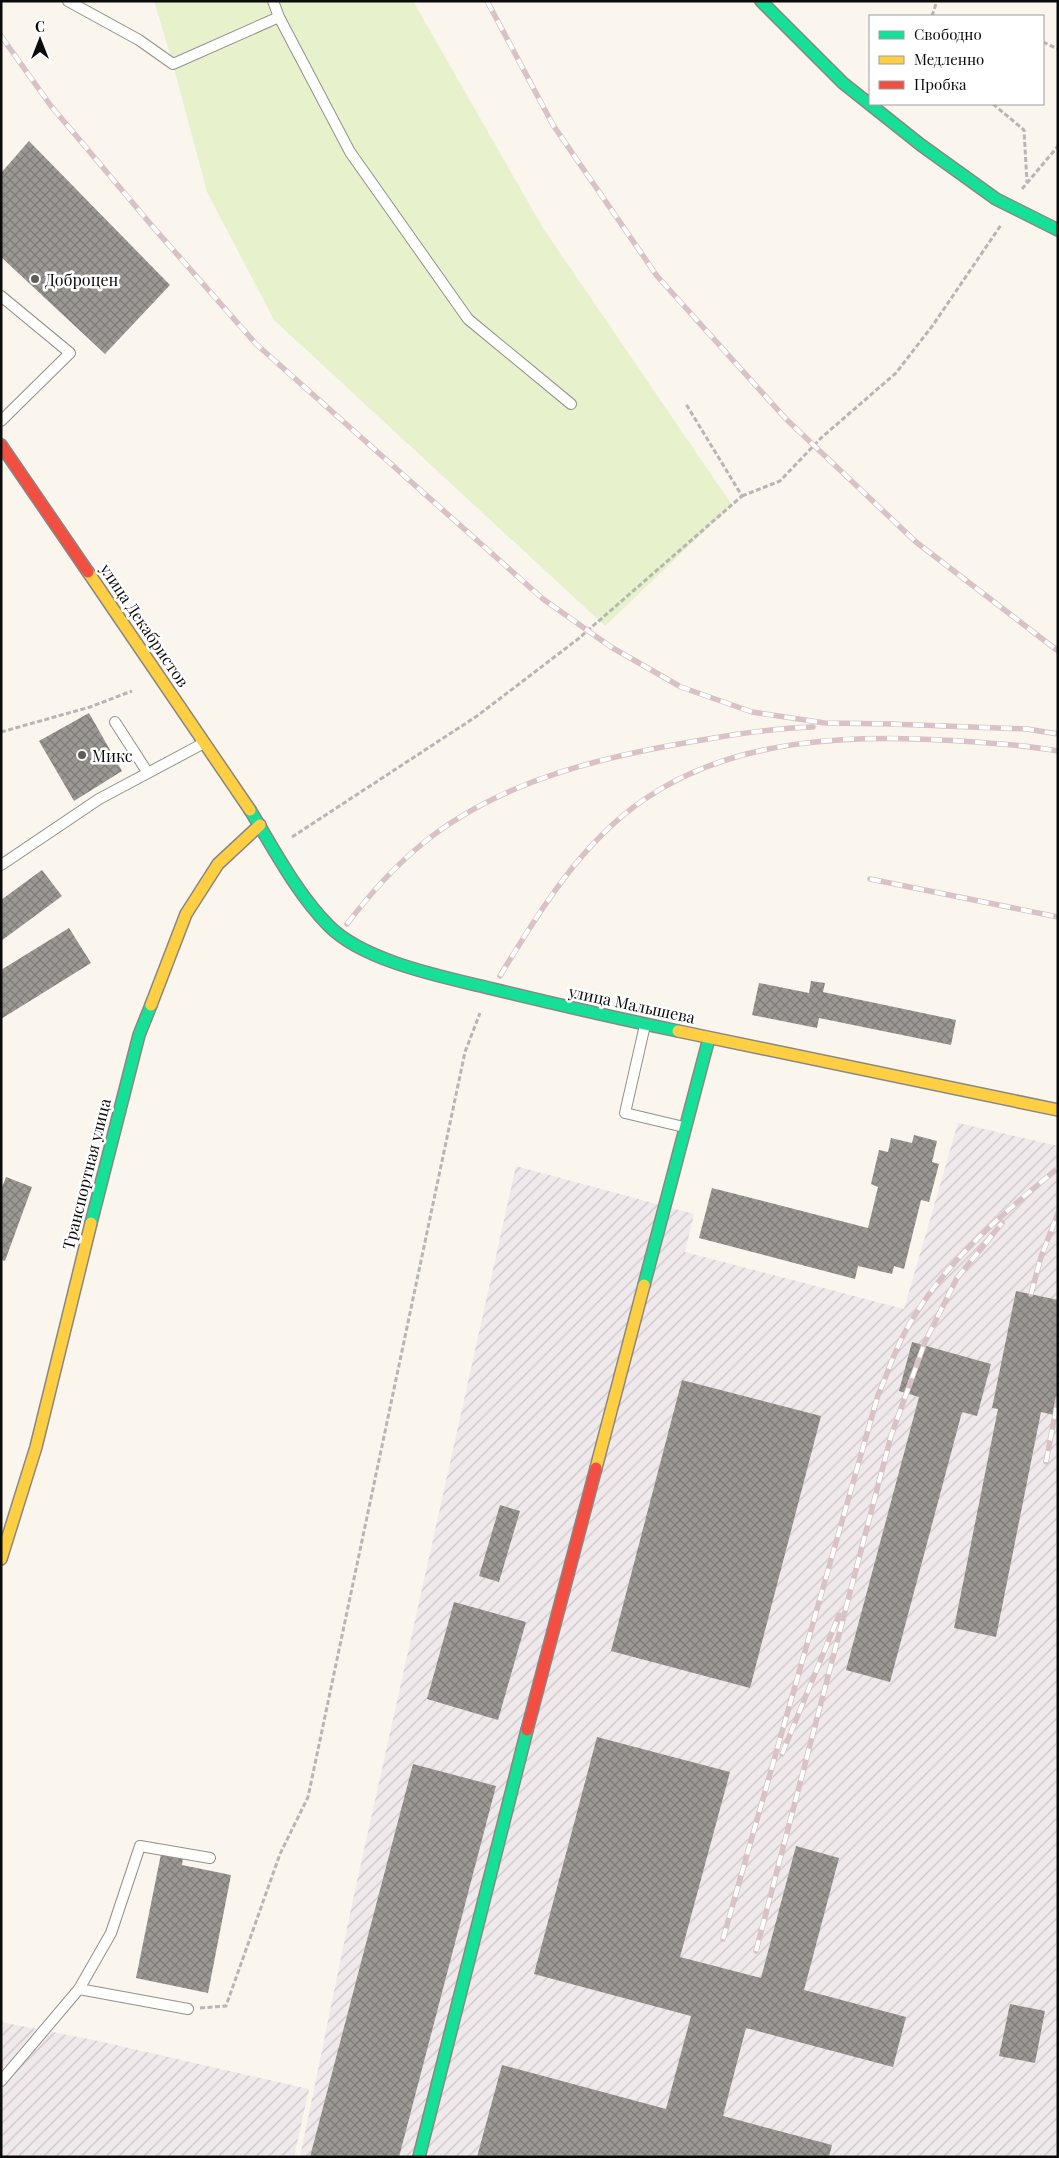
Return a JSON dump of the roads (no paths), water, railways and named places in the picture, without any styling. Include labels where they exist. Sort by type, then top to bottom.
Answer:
[{"type":"street","points":[[761,1],[843,83],[869,104]]},
{"type":"street","points":[[871,105],[996,200],[1058,230]]},
{"type":"street","name":"улица Декабристов","points":[[1,445],[260,826]]},
{"type":"street","name":"улица Малышева","points":[[260,826],[307,899],[329,926],[350,943],[382,958],[450,979],[645,1024],[1058,1110]]},
{"type":"street","name":"Транспортная улица","points":[[1,1559],[19,1507],[36,1447],[110,1142],[139,1035],[186,914],[218,864],[260,826]]},
{"type":"street","points":[[419,2157],[495,1851],[709,1038]]},
{"type":"lane","points":[[68,1],[139,40],[173,64],[279,17]]},
{"type":"lane","points":[[273,1],[279,17],[350,152],[468,319],[571,404]]},
{"type":"lane","points":[[1,296],[70,353],[1,421]]},
{"type":"lane","points":[[115,722],[148,773]]},
{"type":"lane","points":[[1,865],[99,799],[204,743]]},
{"type":"lane","points":[[645,1024],[625,1113],[685,1127]]},
{"type":"lane","points":[[1,2081],[78,1988],[111,1933],[140,1846],[210,1858]]},
{"type":"lane","points":[[78,1988],[188,2009]]},
{"type":"railway","points":[[487,1],[553,125],[657,276],[786,419],[916,542],[1058,651]]},
{"type":"railway","points":[[1,36],[51,106],[153,227],[256,344],[543,599],[611,647],[681,687],[752,712],[825,723],[896,724]]},
{"type":"railway","points":[[891,724],[1027,729],[1058,734]]},
{"type":"railway","points":[[347,924],[382,882],[422,844],[453,821],[486,802],[521,786],[595,762],[671,745],[747,733],[813,727]]},
{"type":"railway","points":[[500,976],[546,903],[581,857],[601,836],[622,816],[645,799],[680,778],[717,763],[797,744],[879,738],[985,743],[1058,751]]},
{"type":"railway","points":[[870,879],[1058,917]]},
{"type":"railway","points":[[723,1939],[878,1395],[897,1347],[920,1307],[954,1263],[993,1223],[1058,1168]]},
{"type":"railway","points":[[1031,1294],[1041,1257],[1058,1213]]},
{"type":"railway","points":[[756,1951],[891,1436],[925,1342],[957,1278],[1002,1223]]},
{"type":"railway","points":[[1046,1462],[1058,1399]]},
{"type":"railway","points":[[782,1754],[839,1615]]},
{"type":"place","name":"Доброцен","points":[[35,279]]},
{"type":"place","name":"Микс","points":[[82,755]]}]
